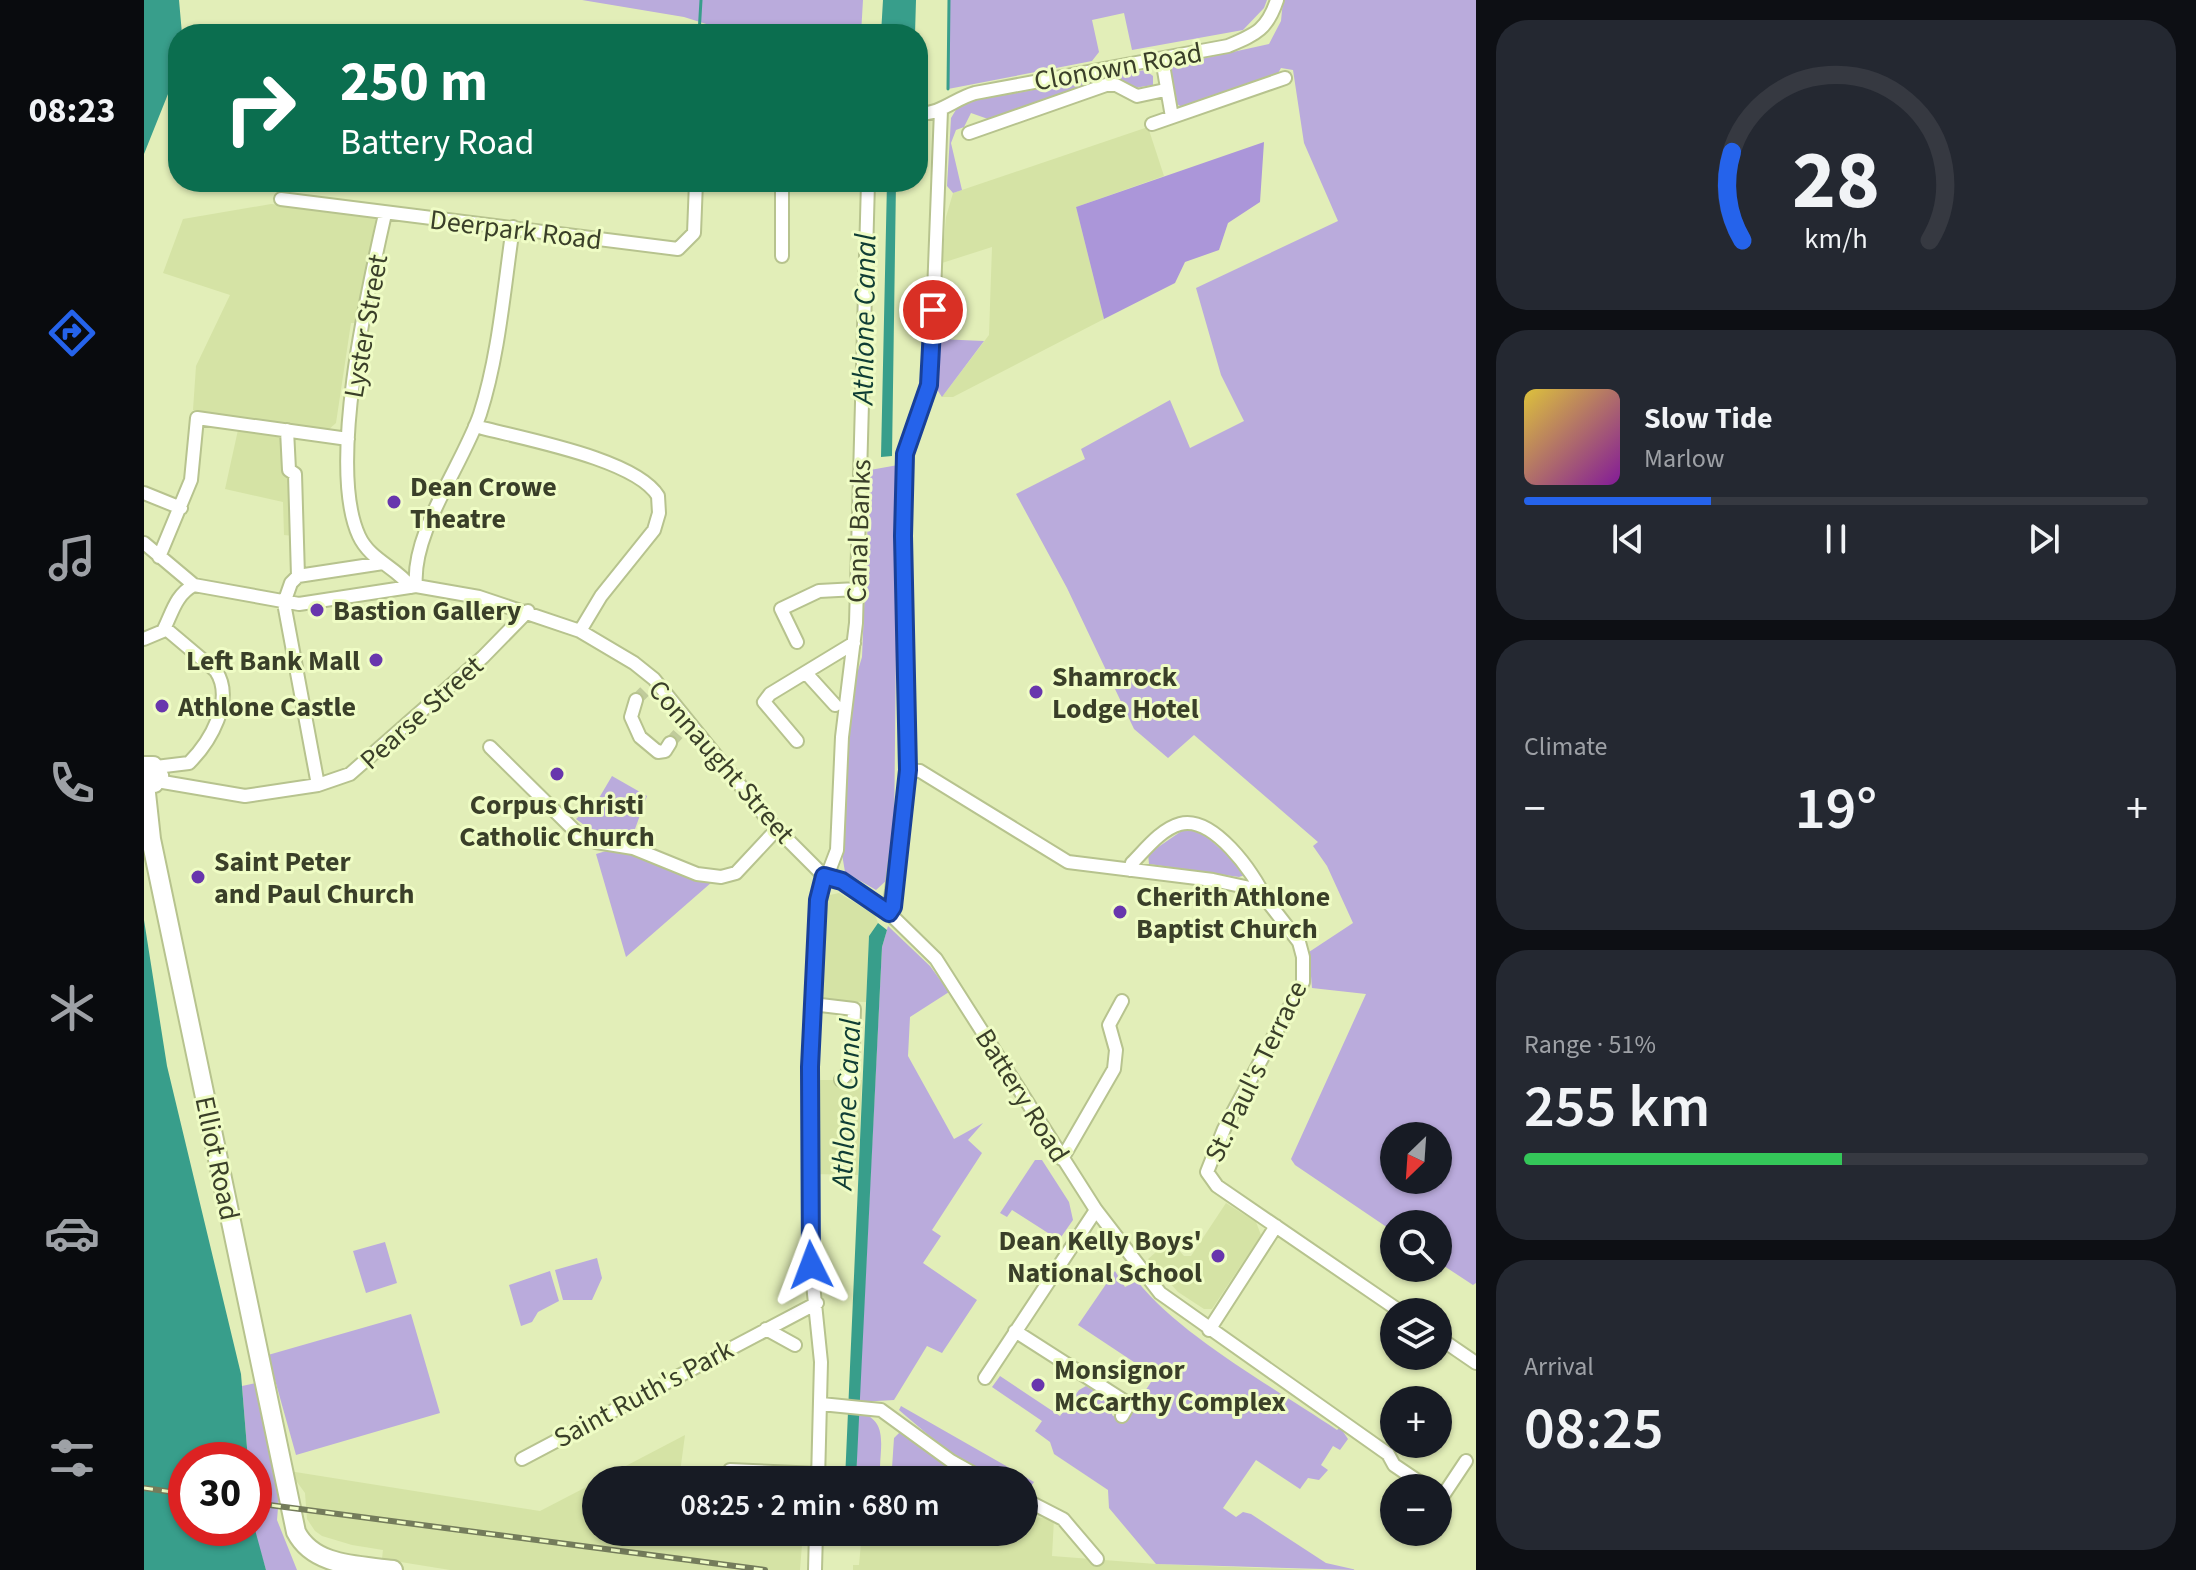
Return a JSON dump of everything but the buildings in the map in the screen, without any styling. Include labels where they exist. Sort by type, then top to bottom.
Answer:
[{"type":"main road","name":"Elliot Road","points":[[149,776],[151,839],[296,1532],[308,1549],[319,1556],[393,1570]]},
{"type":"street","name":"Clonown Road","points":[[941,110],[957,99],[975,93],[1228,46],[1253,35],[1270,21],[1277,0]]},
{"type":"street","points":[[1162,59],[1172,117]]},
{"type":"street","points":[[1152,124],[1285,78]]},
{"type":"street","points":[[969,133],[1097,87],[1116,85],[1137,96],[1165,90]]},
{"type":"street","points":[[888,912],[893,907],[908,770],[903,536],[905,454],[931,371],[941,110],[928,112]]},
{"type":"street","name":"Deerpark Road","points":[[281,199],[678,249],[694,233],[696,192]]},
{"type":"street","points":[[782,192],[782,256]]},
{"type":"street","name":"Canal Banks","points":[[818,1466],[821,1404],[817,1303],[809,1245],[812,1004],[818,900],[824,876],[837,850],[841,753],[854,643],[868,192]]},
{"type":"street","name":"Lyster Street","points":[[385,214],[361,331],[348,439],[355,525],[365,546],[414,586]]},
{"type":"street","points":[[144,543],[194,585],[284,603],[299,604],[414,586],[422,547],[475,426],[492,354],[513,227]]},
{"type":"street","points":[[159,557],[191,480],[197,418],[348,439]]},
{"type":"street","points":[[475,426],[587,455],[613,466],[655,491],[659,513],[654,530],[601,596],[580,631]]},
{"type":"street","points":[[287,430],[286,457],[289,470],[295,474],[298,576]]},
{"type":"street","points":[[144,493],[181,508]]},
{"type":"street","points":[[318,785],[284,603],[291,583],[298,576],[383,563]]},
{"type":"street","points":[[144,639],[165,628],[170,612],[186,589],[194,585]]},
{"type":"street","name":"Connaught Street","points":[[414,586],[528,611],[580,631],[634,663],[777,829],[824,876]]},
{"type":"street","points":[[797,642],[781,609],[819,591],[857,589]]},
{"type":"street","name":"Pearse Street","points":[[149,776],[240,796],[318,785],[360,768],[505,637],[528,611]]},
{"type":"street","points":[[149,776],[189,763],[222,711],[220,677],[216,671],[165,628]]},
{"type":"street","points":[[797,741],[764,702],[770,694],[854,643]]},
{"type":"street","points":[[806,673],[835,705]]},
{"type":"street","points":[[636,700],[631,717],[640,737],[658,752],[665,751],[670,743]]},
{"type":"street","points":[[490,747],[577,833],[596,842],[633,848],[697,874],[721,877],[736,873],[777,829]]},
{"type":"street","points":[[908,770],[920,771],[1068,862],[1240,885],[1265,898]]},
{"type":"street","points":[[1130,870],[1132,863],[1165,832],[1182,823],[1202,826],[1244,860],[1265,898]]},
{"type":"street","name":"Battery Road","points":[[824,876],[842,881],[888,912],[911,931],[948,976],[1096,1210],[1160,1293],[1388,1454],[1394,1465],[1407,1474]]},
{"type":"street","name":"St. Paul's Terrace","points":[[1265,898],[1299,942],[1303,957],[1303,982],[1207,1169],[1217,1186],[1276,1226]]},
{"type":"street","points":[[1062,1159],[1114,1069],[1116,1050],[1109,1025],[1122,1001]]},
{"type":"street","points":[[812,1004],[854,1009],[852,1069],[841,1080]]},
{"type":"street","points":[[985,1378],[1096,1210]]},
{"type":"street","points":[[1209,1330],[1276,1226],[1381,1298]]},
{"type":"street","name":"Saint Ruth's Park","points":[[522,1459],[817,1303]]},
{"type":"street","name":"Saint Ruth's Park","points":[[766,1329],[795,1345]]},
{"type":"street","points":[[1015,1331],[1129,1404],[1122,1416]]},
{"type":"street","points":[[1452,1347],[1476,1363]]},
{"type":"street","points":[[821,1404],[881,1410],[960,1466]]},
{"type":"street","points":[[1452,1482],[1466,1461]]},
{"type":"street","points":[[1038,1506],[1063,1519],[1097,1559]]},
{"type":"street","points":[[815,1570],[816,1546]]},
{"type":"shaded area","points":[[582,0],[863,0],[862,24],[706,24],[684,17]]},
{"type":"shaded area","points":[[949,0],[1267,0],[1264,8],[1243,30],[1132,50],[1124,13],[1092,20],[1099,52],[1092,61],[948,89]]},
{"type":"shaded area","points":[[1283,0],[1476,0],[1476,1283],[1473,1285],[1452,1271],[1452,1210],[1380,1210],[1380,1223],[1295,1165],[1291,1159],[1366,994],[1312,988],[1309,952],[1353,923],[1327,866],[1313,846],[1318,842],[1194,735],[1168,758],[1134,729],[1067,588],[1016,494],[1085,459],[1081,449],[1170,400],[1190,448],[1244,421],[1221,375],[1196,288],[1338,221],[1304,143],[1293,70],[1281,68],[1277,75],[1183,108],[1177,104],[1170,74],[1174,65],[1269,44],[1281,21]]},
{"type":"shaded area","points":[[1145,70],[1153,76],[1153,85],[1134,88],[1100,81],[988,119],[971,113],[964,127],[956,130],[951,143],[962,190],[953,193],[947,186],[951,118],[957,108],[971,101]]},
{"type":"shaded area","points":[[1148,127],[1164,176],[1076,207],[1104,319],[953,397],[942,397],[989,335],[992,247],[942,263],[946,217],[953,193]]},
{"type":"shaded area","points":[[1264,142],[1260,202],[1228,223],[1219,250],[1185,262],[1175,283],[1104,319],[1076,207]]},
{"type":"shaded area","points":[[271,204],[369,213],[376,217],[355,323],[351,323],[336,423],[327,431],[193,410],[196,366],[230,295],[163,273],[183,219]]},
{"type":"shaded area","points":[[938,339],[984,341],[942,397],[936,388]]},
{"type":"shaded area","points":[[238,430],[283,438],[292,475],[294,536],[284,535],[283,502],[225,489]]},
{"type":"shaded area","points":[[898,465],[894,836],[888,879],[876,890],[845,872],[841,848],[842,803],[852,690],[862,657],[870,470]]},
{"type":"shaded area","points":[[612,776],[647,796],[631,840],[595,833],[576,819],[599,798]]},
{"type":"shaded area","points":[[1186,828],[1200,831],[1246,871],[1245,875],[1239,877],[1149,864],[1148,854]]},
{"type":"shaded area","points":[[616,848],[712,882],[626,957],[596,854]]},
{"type":"shaded area","points":[[839,893],[875,915],[878,923],[869,936],[866,1002],[819,1001],[825,903],[830,895]]},
{"type":"shaded area","points":[[888,926],[930,966],[949,992],[910,1017],[908,1056],[954,1139],[983,1123],[968,1140],[982,1153],[932,1230],[941,1236],[923,1263],[977,1300],[942,1353],[927,1346],[894,1400],[859,1402],[882,947]]},
{"type":"shaded area","points":[[816,1080],[862,1080],[858,1175],[812,1174]]},
{"type":"shaded area","points":[[1035,1160],[1042,1160],[1069,1202],[1073,1220],[1059,1240],[1012,1210],[1007,1217],[1000,1213]]},
{"type":"shaded area","name":"Dean Kelly Boys' National School","points":[[1226,1203],[1256,1222],[1261,1235],[1212,1309],[1204,1309],[1178,1292],[1148,1259],[1170,1240],[1184,1256],[1191,1256]]},
{"type":"shaded area","points":[[385,1242],[397,1283],[366,1293],[353,1251]]},
{"type":"shaded area","points":[[597,1258],[602,1278],[592,1300],[563,1300],[555,1270]]},
{"type":"shaded area","points":[[550,1271],[559,1301],[538,1312],[532,1322],[521,1326],[509,1285]]},
{"type":"shaded area","points":[[1115,1271],[1125,1287],[1137,1281],[1179,1322],[1231,1361],[1337,1430],[1340,1427],[1348,1439],[1340,1450],[1333,1446],[1321,1465],[1328,1470],[1319,1480],[1308,1478],[1300,1489],[1256,1460],[1223,1508],[1236,1517],[1243,1512],[1251,1514],[1326,1563],[1357,1570],[1156,1564],[1109,1508],[1108,1490],[1054,1454],[1050,1442],[1035,1431],[1042,1421],[992,1387],[1000,1376],[1060,1416],[1079,1390],[1086,1386],[1112,1402],[1112,1415],[1124,1423],[1155,1376],[1078,1325]]},
{"type":"shaded area","points":[[411,1314],[440,1413],[296,1455],[268,1355]]},
{"type":"shaded area","points":[[256,1383],[268,1442],[247,1442],[242,1386]]},
{"type":"shaded area","points":[[901,1406],[1006,1466],[973,1466],[899,1410]]},
{"type":"shaded area","points":[[858,1412],[874,1420],[881,1440],[880,1466],[856,1466]]},
{"type":"shaded area","points":[[900,1432],[948,1466],[892,1466],[894,1438]]},
{"type":"shaded area","points":[[685,1435],[681,1466],[626,1466]]},
{"type":"shaded area","points":[[272,1462],[279,1496],[277,1520],[297,1570],[266,1570],[259,1546],[272,1546]]},
{"type":"shaded area","points":[[289,1471],[540,1511],[582,1489],[582,1546],[802,1546],[800,1570],[450,1570],[382,1559],[383,1550],[322,1536],[307,1519],[305,1493]]},
{"type":"shaded area","points":[[1038,1517],[1054,1519],[1052,1556],[1156,1564],[1314,1570],[853,1570],[853,1565],[859,1565],[861,1546],[1038,1546]]},
{"type":"water","points":[[144,0],[179,0],[181,24],[168,24],[168,94],[144,154]]},
{"type":"water","points":[[883,0],[916,0],[915,24],[882,24]]},
{"type":"water","points":[[887,192],[896,192],[892,456],[881,457]]},
{"type":"water","points":[[144,920],[167,1066],[241,1374],[247,1442],[168,1442],[168,1546],[259,1546],[266,1570],[144,1570]]},
{"type":"water","points":[[878,923],[887,930],[882,947],[857,1466],[846,1466],[869,936]]},
{"type":"waterway","points":[[700,24],[701,0]]},
{"type":"waterway","points":[[948,89],[949,0]]},
{"type":"tunnel","points":[[636,700],[647,689]]},
{"type":"tunnel","points":[[670,743],[684,727]]},
{"type":"railway","points":[[144,1488],[168,1491]]},
{"type":"railway","points":[[272,1505],[765,1570]]},
{"type":"place","name":"Dean Crowe Theatre","points":[[394,502]]},
{"type":"place","name":"Bastion Gallery","points":[[317,610]]},
{"type":"place","name":"Left Bank Mall","points":[[376,660]]},
{"type":"place","name":"Shamrock Lodge Hotel","points":[[1036,692]]},
{"type":"place","name":"Athlone Castle","points":[[162,706]]},
{"type":"place","name":"Corpus Christi Catholic Church","points":[[557,774]]},
{"type":"place","name":"Saint Peter and Paul Church","points":[[198,877]]},
{"type":"place","name":"Cherith Athlone Baptist Church","points":[[1120,912]]},
{"type":"place","name":"Dean Kelly Boys' National School","points":[[1218,1256]]},
{"type":"place","name":"Monsignor McCarthy Complex","points":[[1038,1385]]},
{"type":"route","points":[[811,1265],[810,1067],[818,900],[824,876],[842,881],[889,913],[893,907],[908,770],[903,536],[905,454],[929,385],[933,310]]},
{"type":"water label","name":"Athlone Canal","points":[[864,319]]},
{"type":"water label","name":"Athlone Canal","points":[[846,1104]]}]
